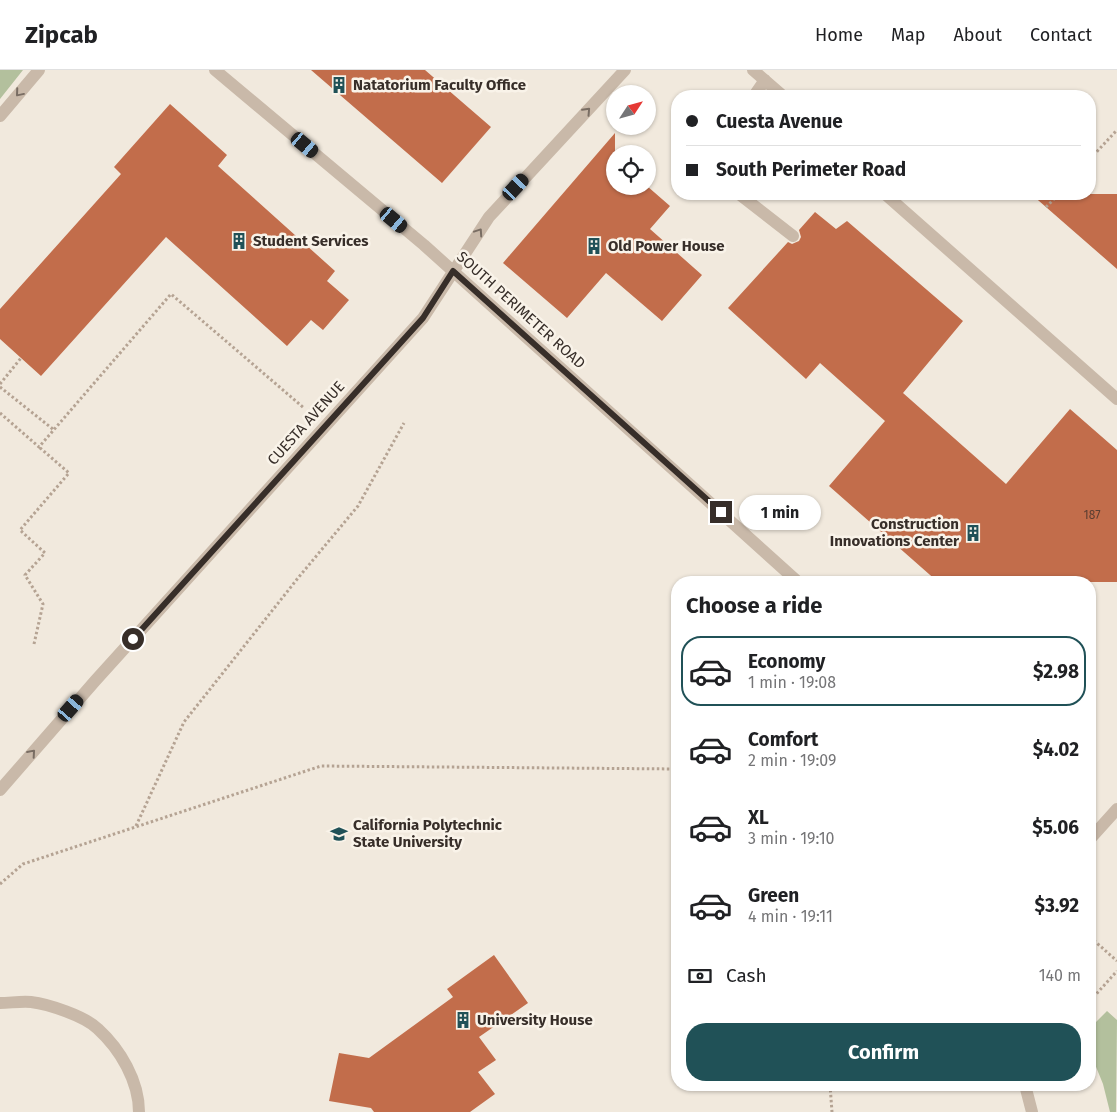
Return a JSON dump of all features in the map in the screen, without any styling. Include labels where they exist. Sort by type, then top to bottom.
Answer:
[{"type":"street","points":[[0,116],[39,70]]},
{"type":"street","name":"SOUTH PERIMETER ROAD","points":[[215,70],[453,271],[791,576]]},
{"type":"street","name":"CUESTA AVENUE","points":[[0,790],[94,681],[423,318],[490,217],[625,70]]},
{"type":"street","points":[[753,70],[776,90]]},
{"type":"street","points":[[758,90],[765,80]]},
{"type":"street","points":[[747,200],[793,236]]},
{"type":"street","points":[[892,200],[1117,399]]},
{"type":"street","points":[[1096,832],[1117,809]]},
{"type":"street","points":[[0,1004],[30,1002],[67,1011],[97,1028],[124,1060],[139,1099],[139,1112]]},
{"type":"street","points":[[1026,1091],[1032,1112]]},
{"type":"path","points":[[1096,153],[1117,130]]},
{"type":"path","points":[[1046,208],[1053,200]]},
{"type":"path","points":[[40,447],[171,294],[326,426]]},
{"type":"path","points":[[21,358],[0,385],[54,430]]},
{"type":"path","points":[[0,413],[69,473],[20,530],[45,553],[25,575],[43,604],[34,644]]},
{"type":"path","points":[[136,827],[184,722],[298,578],[358,506],[404,424]]},
{"type":"path","points":[[0,884],[23,864],[321,766],[671,769]]},
{"type":"path","points":[[1096,942],[1117,961]]},
{"type":"path","points":[[1096,994],[1117,970]]},
{"type":"path","points":[[830,1091],[832,1112]]},
{"type":"green space","points":[[0,70],[23,70],[0,99]]},
{"type":"green space","points":[[1107,1011],[1117,1020],[1116,1112],[1110,1112],[1103,1084],[1096,1067],[1096,1022]]},
{"type":"building","points":[[311,70],[425,70],[491,127],[442,183]]},
{"type":"building","name":"Student Services","points":[[170,104],[227,155],[218,166],[335,271],[327,281],[349,300],[323,330],[311,320],[287,346],[166,237],[41,376],[0,339],[0,309],[121,174],[114,167]]},
{"type":"building","name":"Old Power House","points":[[613,135],[615,135],[615,145],[606,145],[606,195],[656,194],[670,206],[650,229],[702,275],[662,321],[606,273],[567,318],[503,263]]},
{"type":"building","points":[[1096,194],[1117,194],[1117,269],[1038,200],[1096,200]]},
{"type":"building","name":"Construction Innovations Center","points":[[815,212],[836,229],[847,221],[963,321],[903,393],[1006,484],[1070,409],[1117,450],[1117,582],[1096,582],[1096,576],[931,576],[829,486],[885,421],[820,363],[806,379],[728,308],[788,242],[792,244],[799,241],[801,237],[799,230]]},
{"type":"building","name":"University House","points":[[494,955],[528,1003],[479,1037],[496,1060],[478,1072],[495,1094],[470,1112],[374,1112],[371,1108],[329,1101],[339,1053],[369,1058],[453,997],[447,989]]},
{"type":"place","name":"Natatorium Faculty Office","points":[[339,85]]},
{"type":"place","name":"Student Services","points":[[239,241]]},
{"type":"place","name":"Old Power House","points":[[594,246]]},
{"type":"place","name":"Construction Innovations Center","points":[[973,533]]},
{"type":"place","name":"California Polytechnic State University","points":[[339,834]]},
{"type":"place","name":"University House","points":[[463,1020]]},
{"type":"route","points":[[133,639],[423,318],[453,271],[721,512]]}]
